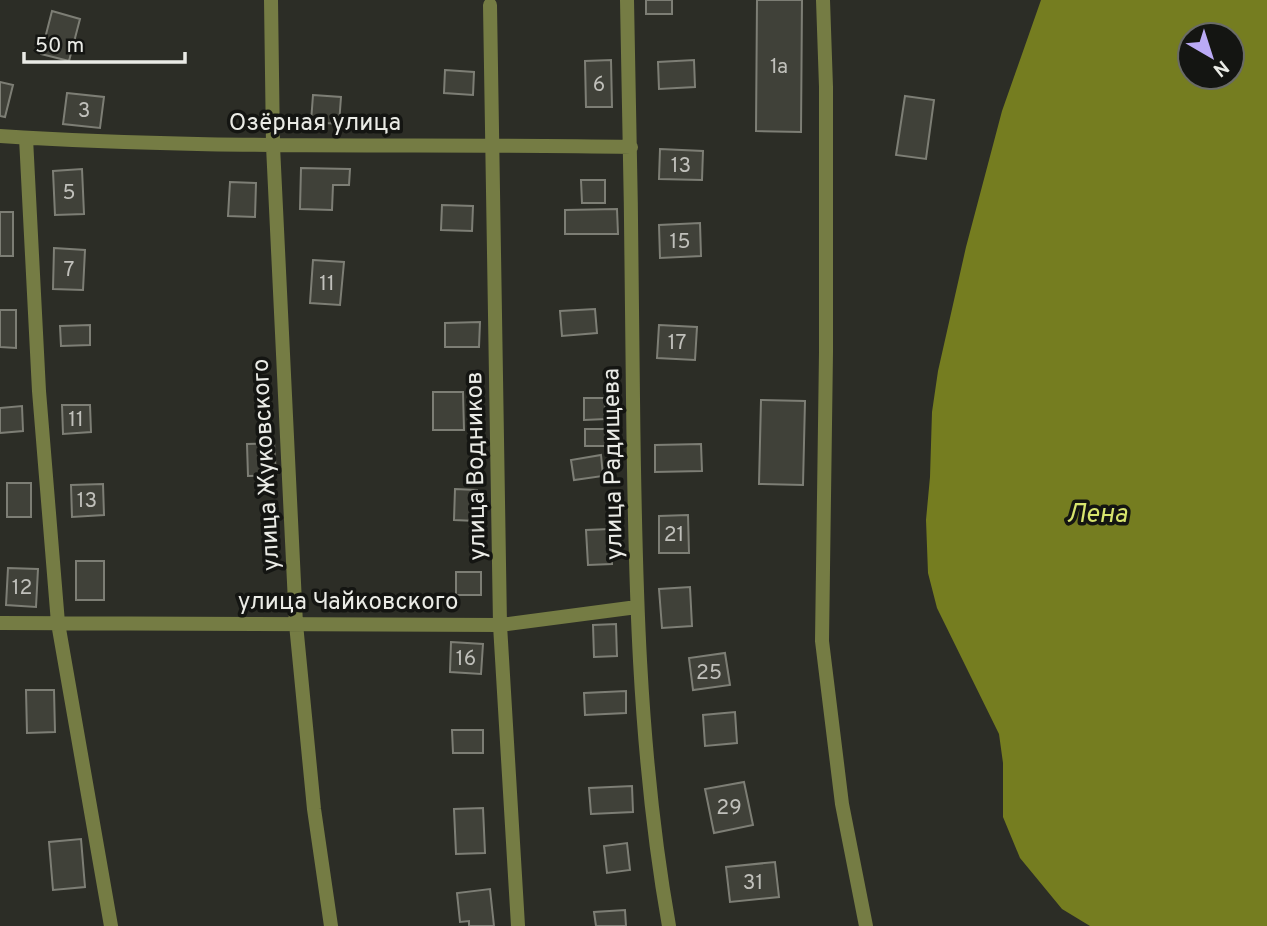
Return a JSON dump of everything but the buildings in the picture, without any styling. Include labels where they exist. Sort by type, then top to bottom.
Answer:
[{"type":"street","name":"улица Жуковского","points":[[271,0],[273,146],[296,624],[314,809],[331,926]]},
{"type":"street","name":"улица Радищева","points":[[627,0],[637,607],[651,794],[660,877],[669,926]]},
{"type":"street","points":[[822,0],[826,87],[826,352],[821,641],[842,804],[866,926]]},
{"type":"street","name":"улица Водников","points":[[489,5],[500,625],[518,926]]},
{"type":"street","name":"Озёрная улица","points":[[0,136],[273,146],[492,144],[631,147]]},
{"type":"street","points":[[26,138],[39,391],[58,623],[111,926]]},
{"type":"street","name":"улица Чайковского","points":[[0,623],[500,625],[637,607]]},
{"type":"water","name":"Лена","points":[[1041,0],[1267,0],[1267,926],[1090,926],[1062,909],[1020,858],[1003,817],[1003,763],[999,734],[937,608],[928,573],[926,520],[932,412],[938,371],[966,247],[1002,111]]}]
